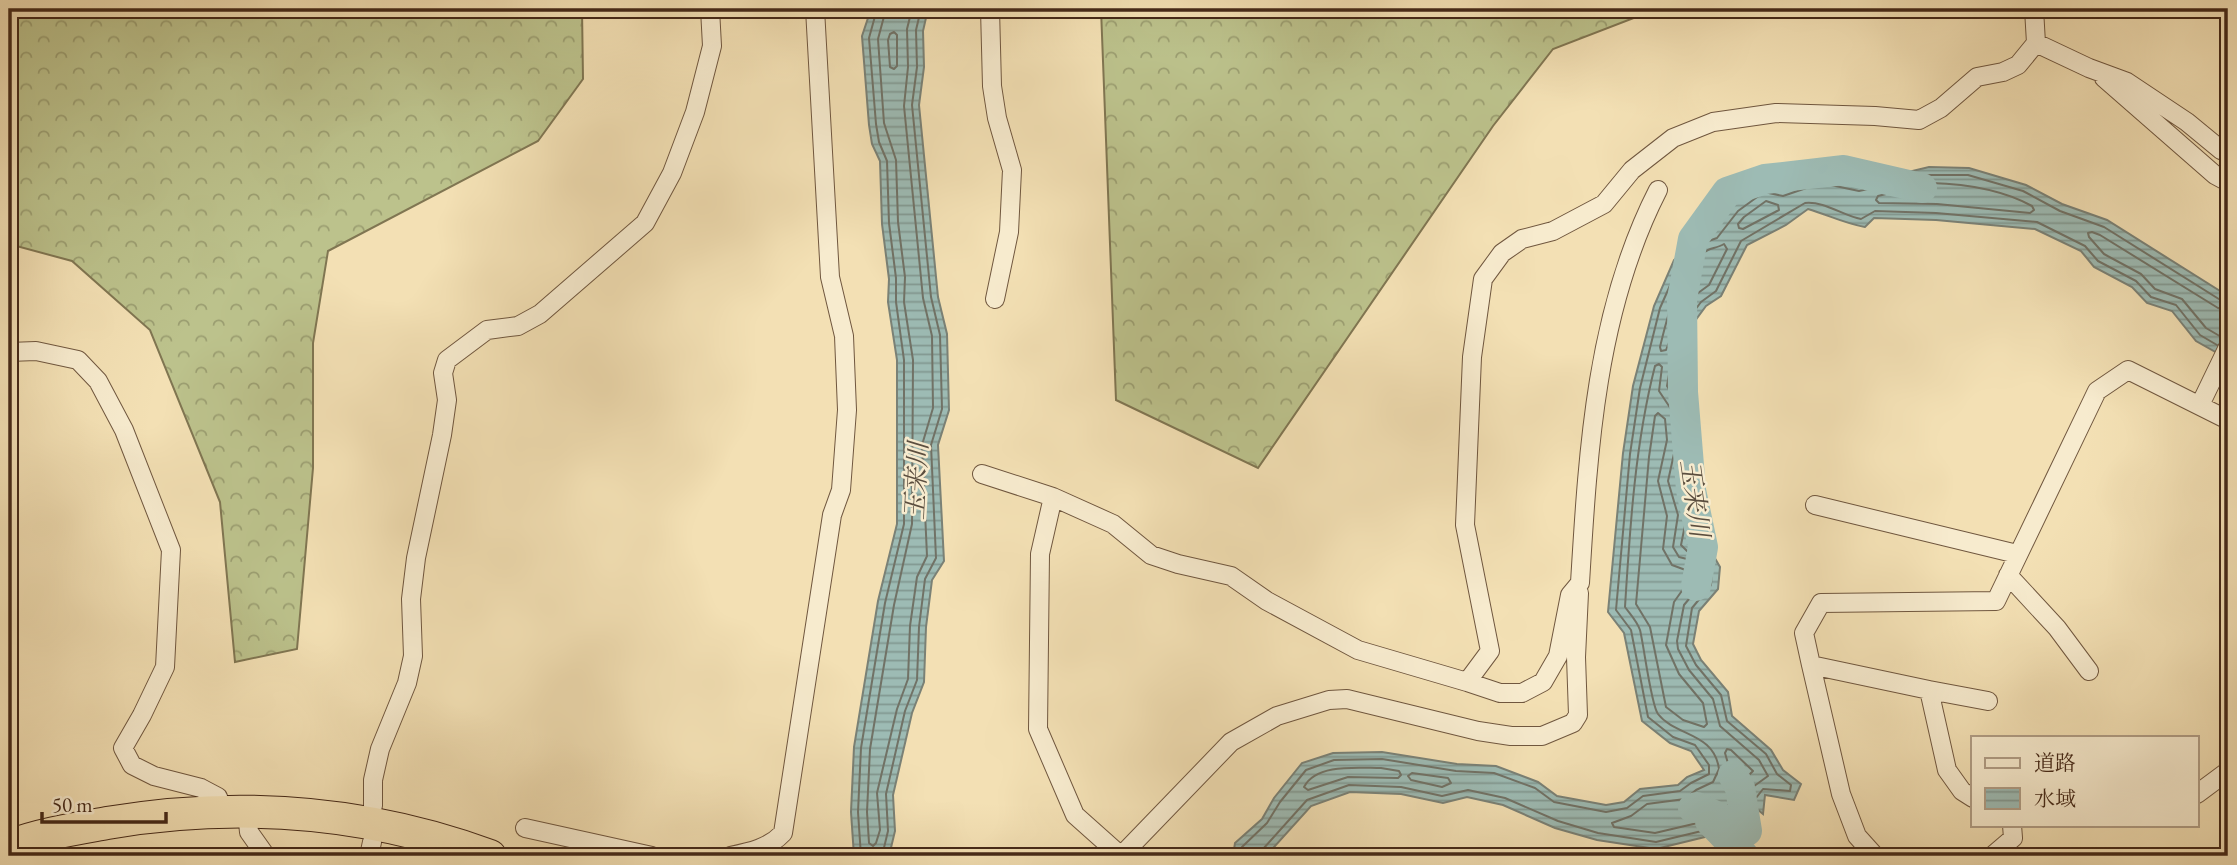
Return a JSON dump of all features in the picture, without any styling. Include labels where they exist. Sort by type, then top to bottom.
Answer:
[{"type":"highway","points":[[9,846],[66,830],[157,815],[234,811],[308,813],[367,821],[429,836],[490,856]]},
{"type":"street","points":[[373,806],[373,780],[380,749],[407,683],[413,656],[411,599],[414,572],[442,435],[447,400],[443,373],[447,360],[486,330],[518,326],[540,314],[645,223],[672,173],[695,113],[712,46],[710,9]]},
{"type":"street","points":[[730,856],[757,850],[775,842],[783,833],[832,515],[841,490],[847,410],[844,337],[830,277],[815,9]]},
{"type":"street","points":[[990,9],[993,97],[1012,170],[1009,232],[995,299]]},
{"type":"street","points":[[1467,682],[1490,651],[1465,525],[1472,357],[1483,279],[1502,254],[1522,239],[1553,231],[1604,204],[1632,170],[1673,138],[1713,122],[1776,113],[1919,120],[1941,108],[1977,76],[2003,72],[2018,65],[2036,43],[2034,9]]},
{"type":"street","points":[[2036,43],[2127,82],[2228,153]]},
{"type":"street","points":[[2090,68],[2117,88],[2215,175],[2228,182]]},
{"type":"street","points":[[1053,497],[1040,554],[1038,729],[1075,815],[1121,856],[1231,742],[1277,716],[1329,700],[1347,699],[1478,731],[1511,736],[1542,736],[1573,723],[1578,715],[1576,657],[1587,472],[1600,369],[1624,271],[1639,227],[1658,190]]},
{"type":"street","points":[[2203,398],[2228,347]]},
{"type":"street","points":[[9,352],[36,351],[78,360],[98,381],[124,430],[171,550],[165,667],[123,748],[132,765],[154,776],[201,788],[218,797],[234,811],[266,856]]},
{"type":"street","points":[[1875,856],[1857,836],[1841,794],[1804,633],[1821,603],[1996,601],[2097,391],[2128,370],[2203,398],[2228,420]]},
{"type":"street","points":[[982,474],[1053,497],[1112,524],[1151,555],[1231,576],[1267,601],[1358,650],[1500,694],[1522,693],[1543,682],[1558,656],[1570,595],[1580,583]]},
{"type":"street","points":[[1815,505],[2017,554]]},
{"type":"street","points":[[2008,575],[2057,628],[2089,671]]},
{"type":"street","points":[[1811,665],[1988,701]]},
{"type":"street","points":[[1928,690],[1947,770],[1962,791],[1971,797]]},
{"type":"street","points":[[2198,793],[2228,771]]},
{"type":"street","points":[[1992,856],[2013,838],[2012,826]]},
{"type":"street","points":[[525,828],[652,856]]},
{"type":"green space","points":[[9,9],[582,9],[583,79],[538,141],[328,251],[313,343],[313,468],[297,649],[235,662],[220,502],[150,330],[72,261],[9,244]]},
{"type":"green space","points":[[1101,9],[1657,9],[1553,49],[1493,126],[1258,468],[1116,400]]},
{"type":"water","points":[[871,9],[928,9],[923,31],[924,67],[919,105],[938,297],[947,334],[949,410],[938,445],[944,561],[932,580],[926,627],[924,682],[912,713],[893,795],[895,831],[889,856],[854,856],[851,812],[854,747],[878,601],[897,524],[897,360],[888,302],[889,279],[882,224],[880,161],[872,144],[869,125],[862,36]]},
{"type":"water","points":[[1929,167],[1969,168],[2026,185],[2062,204],[2107,220],[2228,296],[2228,359],[2196,341],[2172,311],[2147,303],[2132,287],[2094,267],[2081,251],[2035,229],[1936,220],[1874,218],[1865,227],[1808,209],[1786,225],[1747,245],[1721,296],[1706,306],[1692,325],[1679,360],[1674,387],[1690,409],[1693,441],[1684,482],[1694,515],[1688,544],[1709,548],[1720,567],[1718,589],[1699,611],[1693,644],[1701,660],[1728,692],[1732,716],[1771,750],[1783,770],[1801,784],[1794,800],[1765,795],[1763,814],[1751,804],[1740,816],[1713,835],[1656,849],[1597,840],[1555,828],[1503,805],[1467,797],[1443,803],[1401,794],[1350,792],[1311,806],[1266,856],[1233,856],[1235,843],[1262,819],[1274,798],[1302,763],[1333,753],[1382,752],[1457,764],[1496,766],[1538,782],[1557,796],[1606,805],[1624,802],[1640,789],[1678,785],[1687,777],[1704,770],[1691,751],[1670,743],[1642,721],[1624,633],[1608,612],[1623,453],[1633,386],[1654,306],[1674,260],[1700,236],[1712,233],[1733,205],[1765,183],[1781,189],[1821,176],[1858,184]]},
{"type":"waterway","name":"玉来川","points":[[1696,586],[1703,547],[1691,490],[1683,392],[1682,299],[1693,239],[1727,192],[1765,179],[1844,170],[1922,188]]},
{"type":"waterway","name":"玉来川","points":[[1693,808],[1697,807],[1747,831],[1740,788],[1733,775]]},
{"type":"waterway","points":[[1710,821],[1744,856]]}]
